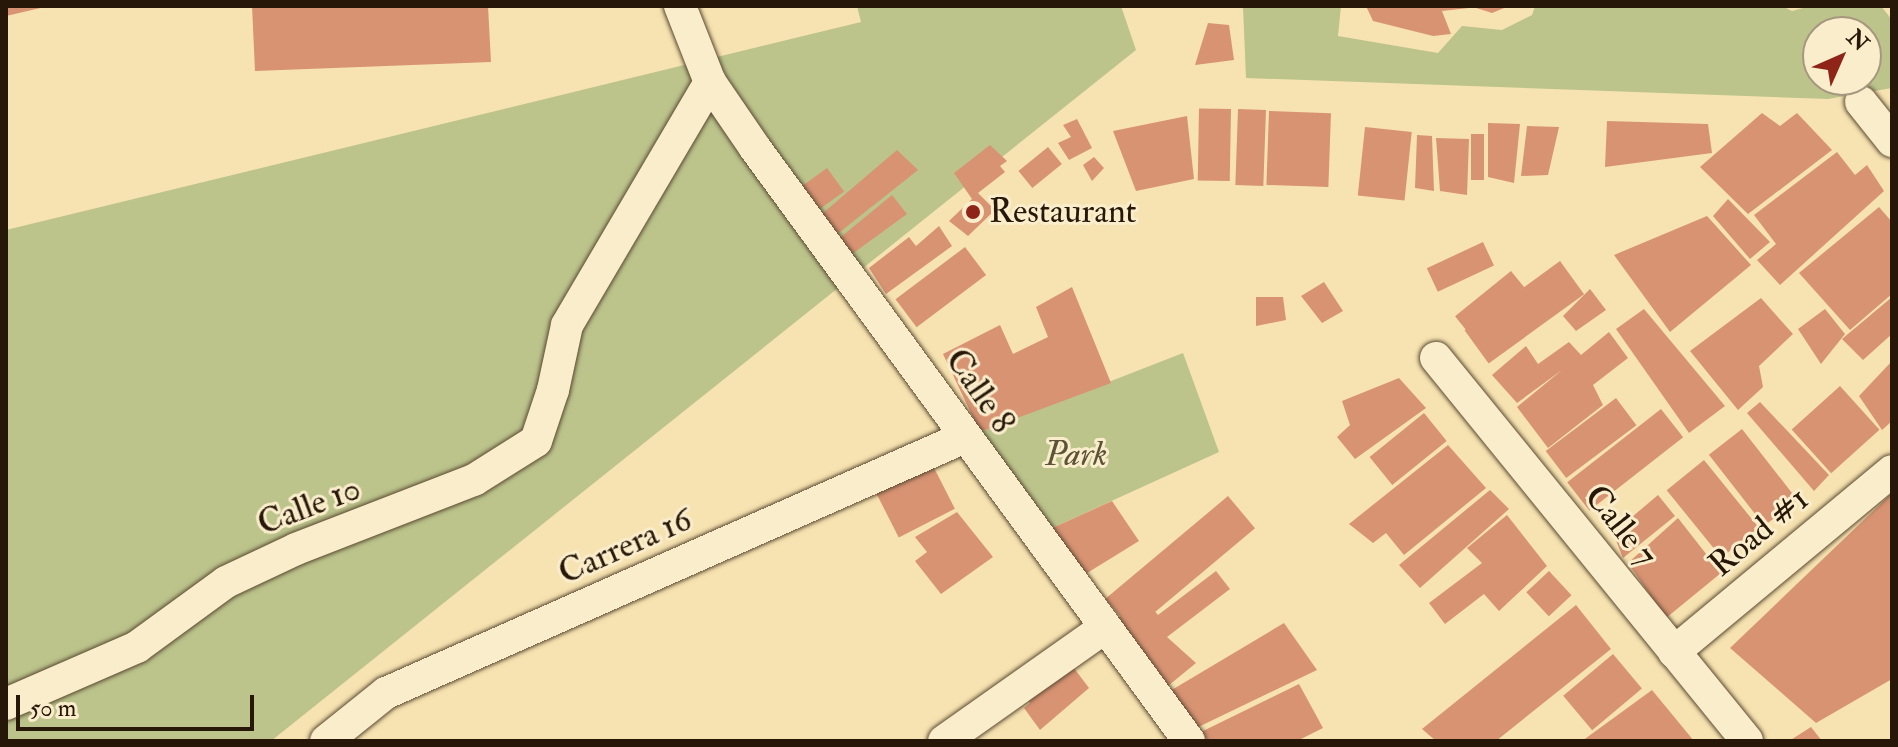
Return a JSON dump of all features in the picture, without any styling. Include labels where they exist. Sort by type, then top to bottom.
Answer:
[{"type":"street","name":"Calle 8","points":[[680,6],[710,82],[965,437],[1189,741]]},
{"type":"street","name":"Calle 10","points":[[6,704],[137,647],[226,582],[296,549],[446,492],[507,462],[536,441],[553,390],[567,325],[710,82]]},
{"type":"street","points":[[1861,102],[1892,141]]},
{"type":"street","name":"Calle 7","points":[[1436,358],[1747,741]]},
{"type":"street","name":"Carrera 16","points":[[326,741],[386,693],[965,437]]},
{"type":"street","name":"Road #1","points":[[1674,652],[1892,471]]},
{"type":"street","points":[[944,741],[1104,628]]},
{"type":"green space","points":[[857,6],[1121,6],[1136,50],[271,741],[6,741],[6,230],[861,22]]},
{"type":"green space","points":[[1341,6],[1338,36],[1438,53],[1462,26],[1502,30],[1532,15],[1535,6],[1782,6],[1792,11],[1810,6],[1881,6],[1892,20],[1892,88],[1882,90],[1882,16],[1802,16],[1802,96],[1845,96],[1828,99],[1246,78],[1243,7]]},
{"type":"green space","name":"Park","points":[[1183,353],[1219,452],[1050,529],[980,432]]},
{"type":"building","points":[[6,6],[45,6],[45,7],[6,16]]},
{"type":"building","points":[[252,6],[488,6],[491,62],[255,71]]},
{"type":"building","points":[[1366,6],[1469,8],[1442,11],[1451,34],[1433,36],[1373,21]]},
{"type":"building","points":[[1470,6],[1509,6],[1492,13]]},
{"type":"building","points":[[1208,23],[1229,25],[1234,60],[1195,65]]},
{"type":"building","points":[[1199,108],[1231,109],[1230,181],[1198,180]]},
{"type":"building","points":[[1238,109],[1266,110],[1263,186],[1235,185]]},
{"type":"building","points":[[1269,111],[1331,113],[1328,187],[1266,185]]},
{"type":"building","points":[[1762,113],[1780,126],[1797,113],[1832,150],[1748,214],[1700,167]]},
{"type":"building","points":[[1187,116],[1194,179],[1136,191],[1113,131]]},
{"type":"building","points":[[1077,119],[1092,148],[1069,160],[1058,143],[1071,137],[1063,125]]},
{"type":"building","points":[[1607,121],[1708,124],[1712,153],[1605,167]]},
{"type":"building","points":[[1488,123],[1520,124],[1514,183],[1488,177]]},
{"type":"building","points":[[1527,126],[1559,127],[1548,175],[1521,176]]},
{"type":"building","points":[[1365,127],[1412,132],[1405,201],[1358,196]]},
{"type":"building","points":[[1471,134],[1484,134],[1484,180],[1471,180]]},
{"type":"building","points":[[1417,135],[1432,136],[1434,191],[1415,188]]},
{"type":"building","points":[[1436,138],[1469,139],[1467,195],[1440,191]]},
{"type":"building","points":[[990,145],[1007,161],[1000,166],[1005,172],[978,193],[995,210],[968,236],[949,221],[972,199],[954,173]]},
{"type":"building","points":[[1048,147],[1062,164],[1032,188],[1018,171]]},
{"type":"building","points":[[897,150],[918,170],[831,239],[816,219]]},
{"type":"building","points":[[1837,152],[1855,175],[1867,165],[1884,191],[1780,285],[1757,260],[1776,244],[1754,215]]},
{"type":"building","points":[[1094,157],[1104,168],[1092,181],[1083,165]]},
{"type":"building","points":[[827,168],[844,191],[813,214],[796,190]]},
{"type":"building","points":[[892,195],[907,214],[848,257],[836,241]]},
{"type":"building","points":[[1728,199],[1770,242],[1750,259],[1713,216]]},
{"type":"building","points":[[1879,207],[1892,222],[1892,294],[1850,330],[1799,273]]},
{"type":"building","points":[[1707,216],[1751,265],[1670,332],[1614,255]]},
{"type":"building","points":[[939,226],[952,246],[886,294],[869,268],[909,237],[916,246]]},
{"type":"building","points":[[1483,242],[1494,266],[1438,292],[1427,268]]},
{"type":"building","points":[[965,247],[986,275],[917,327],[896,299]]},
{"type":"building","points":[[1560,261],[1584,294],[1489,364],[1465,330]]},
{"type":"building","points":[[1511,271],[1524,287],[1468,333],[1455,316]]},
{"type":"building","points":[[1324,282],[1343,311],[1322,323],[1301,296]]},
{"type":"building","points":[[1072,287],[1111,383],[980,432],[943,354],[1000,325],[1013,354],[1048,337],[1036,307]]},
{"type":"building","points":[[1590,289],[1606,310],[1576,331],[1563,316]]},
{"type":"building","points":[[1256,297],[1283,297],[1286,320],[1256,326]]},
{"type":"building","points":[[1892,297],[1892,334],[1863,360],[1842,339]]},
{"type":"building","points":[[1761,298],[1793,334],[1759,366],[1763,387],[1738,410],[1690,351]]},
{"type":"building","points":[[1644,309],[1725,406],[1689,433],[1616,329]]},
{"type":"building","points":[[1825,309],[1845,334],[1821,364],[1798,329]]},
{"type":"building","points":[[1609,332],[1628,358],[1593,385],[1603,405],[1548,448],[1517,407],[1562,370],[1517,403],[1492,375],[1526,346],[1538,364],[1569,342],[1581,355]]},
{"type":"building","points":[[1892,361],[1892,421],[1882,430],[1859,396]]},
{"type":"building","points":[[1399,378],[1426,408],[1355,459],[1337,437],[1350,425],[1342,401]]},
{"type":"building","points":[[1840,386],[1879,430],[1831,473],[1792,429]]},
{"type":"building","points":[[1616,398],[1636,425],[1566,478],[1546,451]]},
{"type":"building","points":[[1760,402],[1829,475],[1814,491],[1747,413]]},
{"type":"building","points":[[1661,409],[1683,437],[1589,511],[1567,482]]},
{"type":"building","points":[[1424,413],[1447,441],[1392,485],[1370,457]]},
{"type":"building","points":[[1742,429],[1797,500],[1764,526],[1709,455]]},
{"type":"building","points":[[1448,445],[1486,488],[1404,555],[1386,533],[1373,543],[1349,524]]},
{"type":"building","points":[[929,458],[955,509],[899,537],[873,487]]},
{"type":"building","points":[[1704,460],[1759,528],[1721,558],[1667,490]]},
{"type":"building","points":[[1490,490],[1509,509],[1420,588],[1399,565]]},
{"type":"building","points":[[1892,493],[1892,679],[1816,723],[1730,648]]},
{"type":"building","points":[[1658,495],[1675,516],[1623,558],[1613,533]]},
{"type":"building","points":[[1228,496],[1255,528],[1132,631],[1105,599]]},
{"type":"building","points":[[1112,501],[1139,541],[1079,578],[1050,529]]},
{"type":"building","points":[[957,512],[993,557],[941,594],[915,561],[927,552],[915,537]]},
{"type":"building","points":[[1507,515],[1547,566],[1499,611],[1484,594],[1445,624],[1429,603],[1482,563],[1467,548]]},
{"type":"building","points":[[1678,518],[1721,573],[1666,618],[1628,563]]},
{"type":"building","points":[[1216,571],[1230,589],[1167,637],[1196,663],[1163,690],[1115,620],[1145,599],[1158,615]]},
{"type":"building","points":[[1549,571],[1572,595],[1549,616],[1526,592]]},
{"type":"building","points":[[1576,605],[1611,649],[1496,741],[1436,741],[1422,729]]},
{"type":"building","points":[[1284,623],[1317,670],[1190,731],[1165,694]]},
{"type":"building","points":[[1055,643],[1089,688],[1040,730],[1024,708],[1030,703],[1013,680]]},
{"type":"building","points":[[1613,654],[1642,688],[1592,730],[1563,696]]},
{"type":"building","points":[[1299,684],[1323,728],[1297,741],[1208,741],[1201,732]]},
{"type":"building","points":[[1652,690],[1694,741],[1582,741]]},
{"type":"building","points":[[1811,727],[1822,741],[1789,741]]},
{"type":"place","name":"Restaurant","points":[[973,212]]}]
